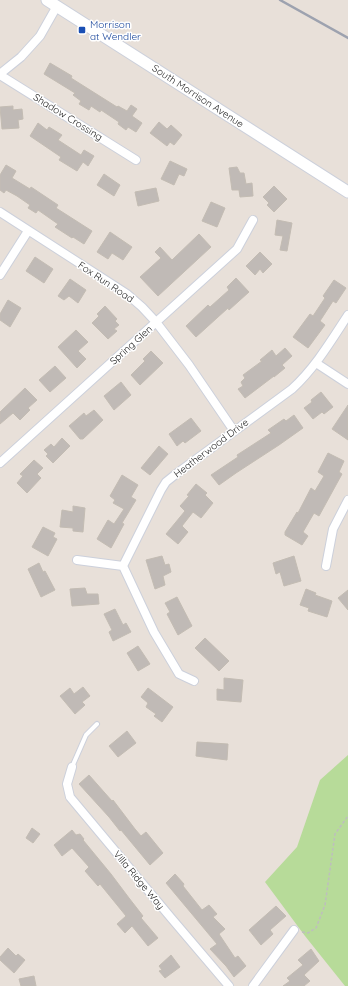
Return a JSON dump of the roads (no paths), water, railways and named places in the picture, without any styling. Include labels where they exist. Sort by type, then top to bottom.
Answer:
[{"type":"street","name":"South Morrison Avenue","points":[[47,0],[348,192]]},
{"type":"street","points":[[0,74],[22,57],[40,36],[57,6]]},
{"type":"street","name":"Shadow Crossing","points":[[0,74],[136,160]]},
{"type":"street","name":"Fox Run Road","points":[[0,212],[127,294],[142,307],[156,322],[189,365],[234,431]]},
{"type":"street","name":"Spring Glen","points":[[0,464],[236,249],[253,220]]},
{"type":"street","points":[[0,275],[28,231]]},
{"type":"street","name":"Heatherwood Drive","points":[[123,566],[166,482],[300,382],[316,362],[348,315]]},
{"type":"street","points":[[316,362],[348,384]]},
{"type":"street","points":[[326,566],[333,529],[348,500]]},
{"type":"street","points":[[77,560],[123,566],[154,632],[179,674],[194,681]]},
{"type":"street","name":"Villa Ridge Way","points":[[72,767],[67,784],[70,796],[172,920],[229,986]]},
{"type":"street","points":[[253,986],[294,930]]},
{"type":"lane","points":[[72,767],[86,735],[97,724]]},
{"type":"railway","points":[[280,0],[348,38]]},
{"type":"place","name":"Morrison at Wendler","points":[[82,30]]}]
